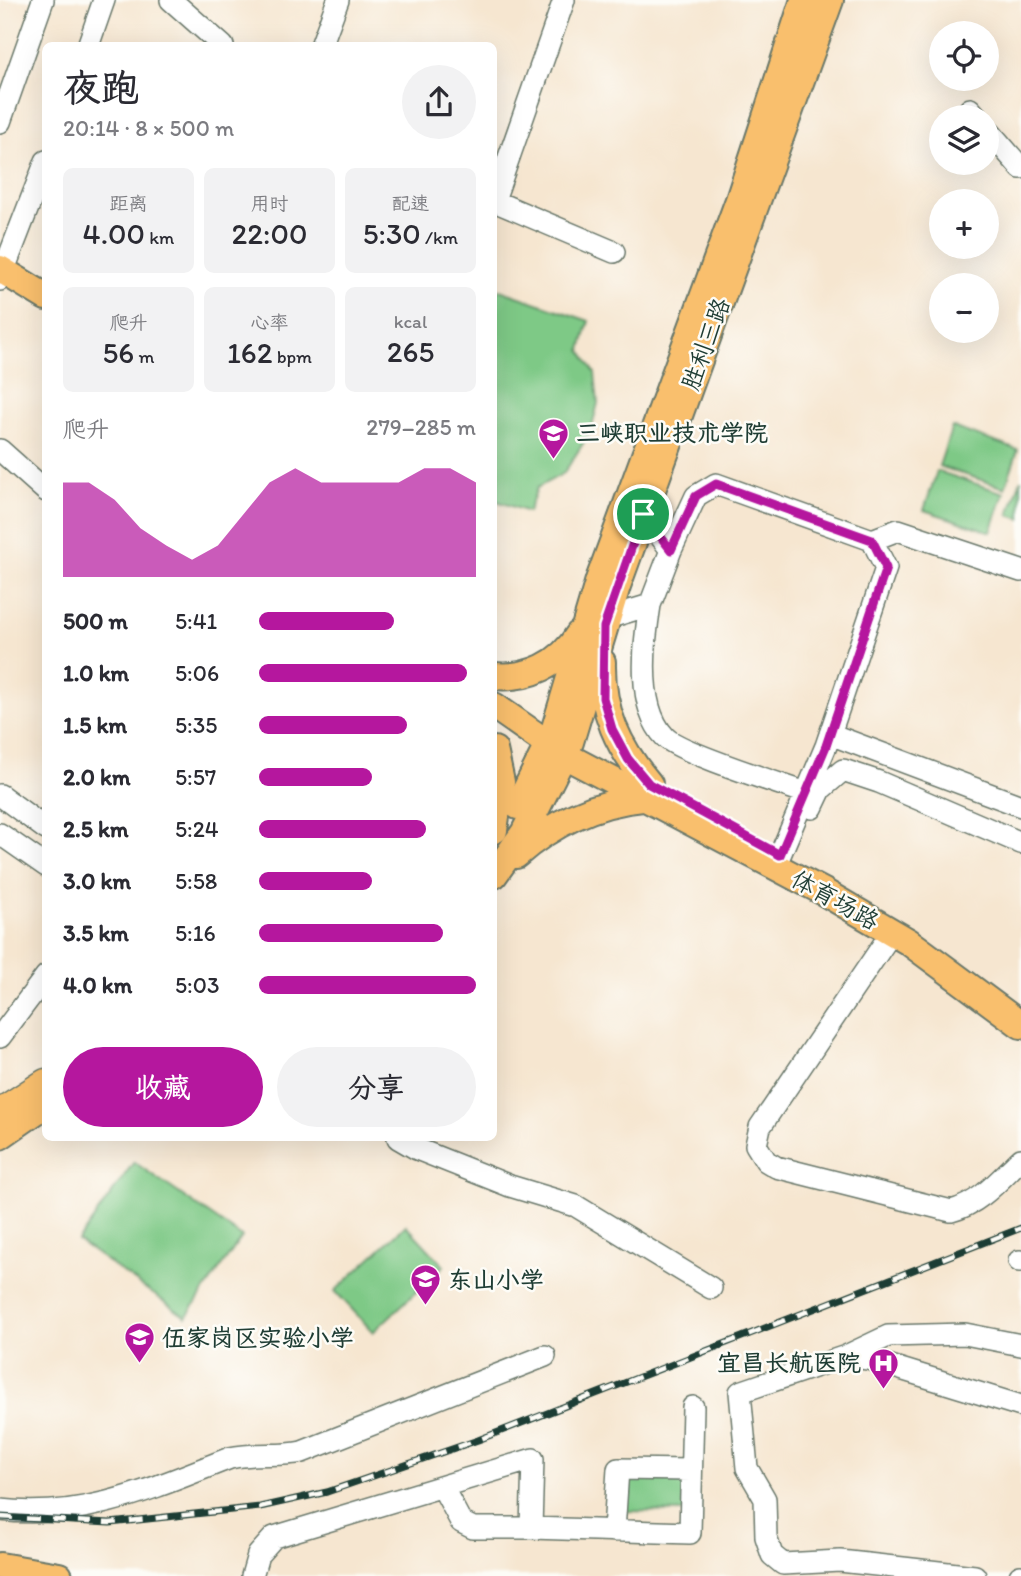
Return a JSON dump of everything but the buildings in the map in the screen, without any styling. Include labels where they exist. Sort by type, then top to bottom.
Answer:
[{"type":"highway","points":[[2,1113],[42,1086]]},
{"type":"highway","points":[[2,1113],[42,1103]]},
{"type":"main road","name":"胜利三路","points":[[599,622],[603,567],[739,200],[804,0]]},
{"type":"main road","name":"胜利三路","points":[[497,857],[509,824],[559,743],[599,622],[643,514],[830,0]]},
{"type":"main road","points":[[1,275],[42,295]]},
{"type":"main road","points":[[1,275],[42,304]]},
{"type":"main road","points":[[497,676],[514,678],[552,663],[599,622]]},
{"type":"main road","points":[[497,863],[558,825],[614,801],[646,791],[612,729],[603,698],[599,622]]},
{"type":"main road","name":"体育场路","points":[[497,692],[559,743]]},
{"type":"main road","name":"体育场路","points":[[497,708],[892,932],[1021,1025]]},
{"type":"main road","points":[[497,764],[501,782],[497,809]]},
{"type":"main road","name":"体育场路","points":[[646,791],[784,858],[930,939],[1021,1002]]},
{"type":"main road","points":[[0,1566],[58,1576]]},
{"type":"street","points":[[0,122],[43,0]]},
{"type":"street","points":[[89,42],[104,0]]},
{"type":"street","points":[[171,0],[218,42]]},
{"type":"street","points":[[322,42],[338,0]]},
{"type":"street","points":[[497,191],[564,0]]},
{"type":"street","points":[[999,143],[1021,168]]},
{"type":"street","points":[[1,275],[42,171]]},
{"type":"street","points":[[497,201],[614,252]]},
{"type":"street","points":[[0,450],[42,487]]},
{"type":"street","points":[[806,793],[666,738],[651,713],[645,677],[644,645],[650,606],[671,550],[696,496],[716,484],[872,540],[898,530],[1021,571]]},
{"type":"street","points":[[643,514],[671,550]]},
{"type":"street","points":[[784,858],[830,734],[886,568],[872,540]]},
{"type":"street","points":[[599,622],[650,606]]},
{"type":"street","points":[[830,734],[1021,806]]},
{"type":"street","points":[[784,858],[821,789],[843,771],[880,782],[1021,844]]},
{"type":"street","points":[[0,795],[42,826]]},
{"type":"street","points":[[0,834],[42,863]]},
{"type":"street","points":[[892,932],[760,1127],[756,1145],[766,1161],[776,1167],[951,1211],[978,1199],[1021,1158]]},
{"type":"street","points":[[0,1037],[42,980]]},
{"type":"street","points":[[403,1141],[488,1177],[576,1206],[711,1288]]},
{"type":"street","points":[[975,1576],[840,1561],[783,1564],[772,1555],[766,1538],[765,1499],[747,1468],[740,1392],[846,1356],[888,1336],[965,1334],[1021,1345]]},
{"type":"street","points":[[0,1510],[60,1511],[113,1503],[230,1458],[247,1454],[287,1455],[302,1452],[545,1356]]},
{"type":"street","points":[[846,1356],[868,1359],[1021,1406]]},
{"type":"street","points":[[443,1488],[461,1522],[473,1528],[690,1533],[692,1407]]},
{"type":"street","points":[[252,1576],[258,1555],[274,1537],[533,1459],[531,1528]]},
{"type":"street","points":[[614,1531],[618,1469],[691,1470]]},
{"type":"green space","points":[[497,289],[589,321],[581,350],[595,373],[598,403],[591,431],[564,473],[537,488],[528,512],[497,501]]},
{"type":"green space","points":[[952,427],[1018,450],[1005,488],[939,466]]},
{"type":"green space","points":[[937,471],[1004,493],[991,532],[924,510]]},
{"type":"green space","points":[[1021,479],[1021,519],[1009,515]]},
{"type":"green space","points":[[134,1162],[242,1237],[186,1317],[78,1241]]},
{"type":"green space","points":[[406,1225],[444,1266],[373,1332],[335,1291]]},
{"type":"green space","points":[[622,1473],[686,1474],[685,1512],[622,1511]]},
{"type":"railway","points":[[0,1517],[110,1523],[260,1507],[327,1492],[478,1440],[1021,1228]]},
{"type":"place","name":"三峡职业技术学院","points":[[553,460]]},
{"type":"place","name":"东山小学","points":[[425,1307]]},
{"type":"place","name":"伍家岗区实验小学","points":[[139,1365]]},
{"type":"place","name":"宜昌长航医院","points":[[884,1390]]},
{"type":"route","points":[[716,484],[872,540],[886,568],[826,746],[780,855],[649,784],[628,759],[612,729],[603,698],[604,627],[643,514],[671,550],[696,496],[716,484]]}]
